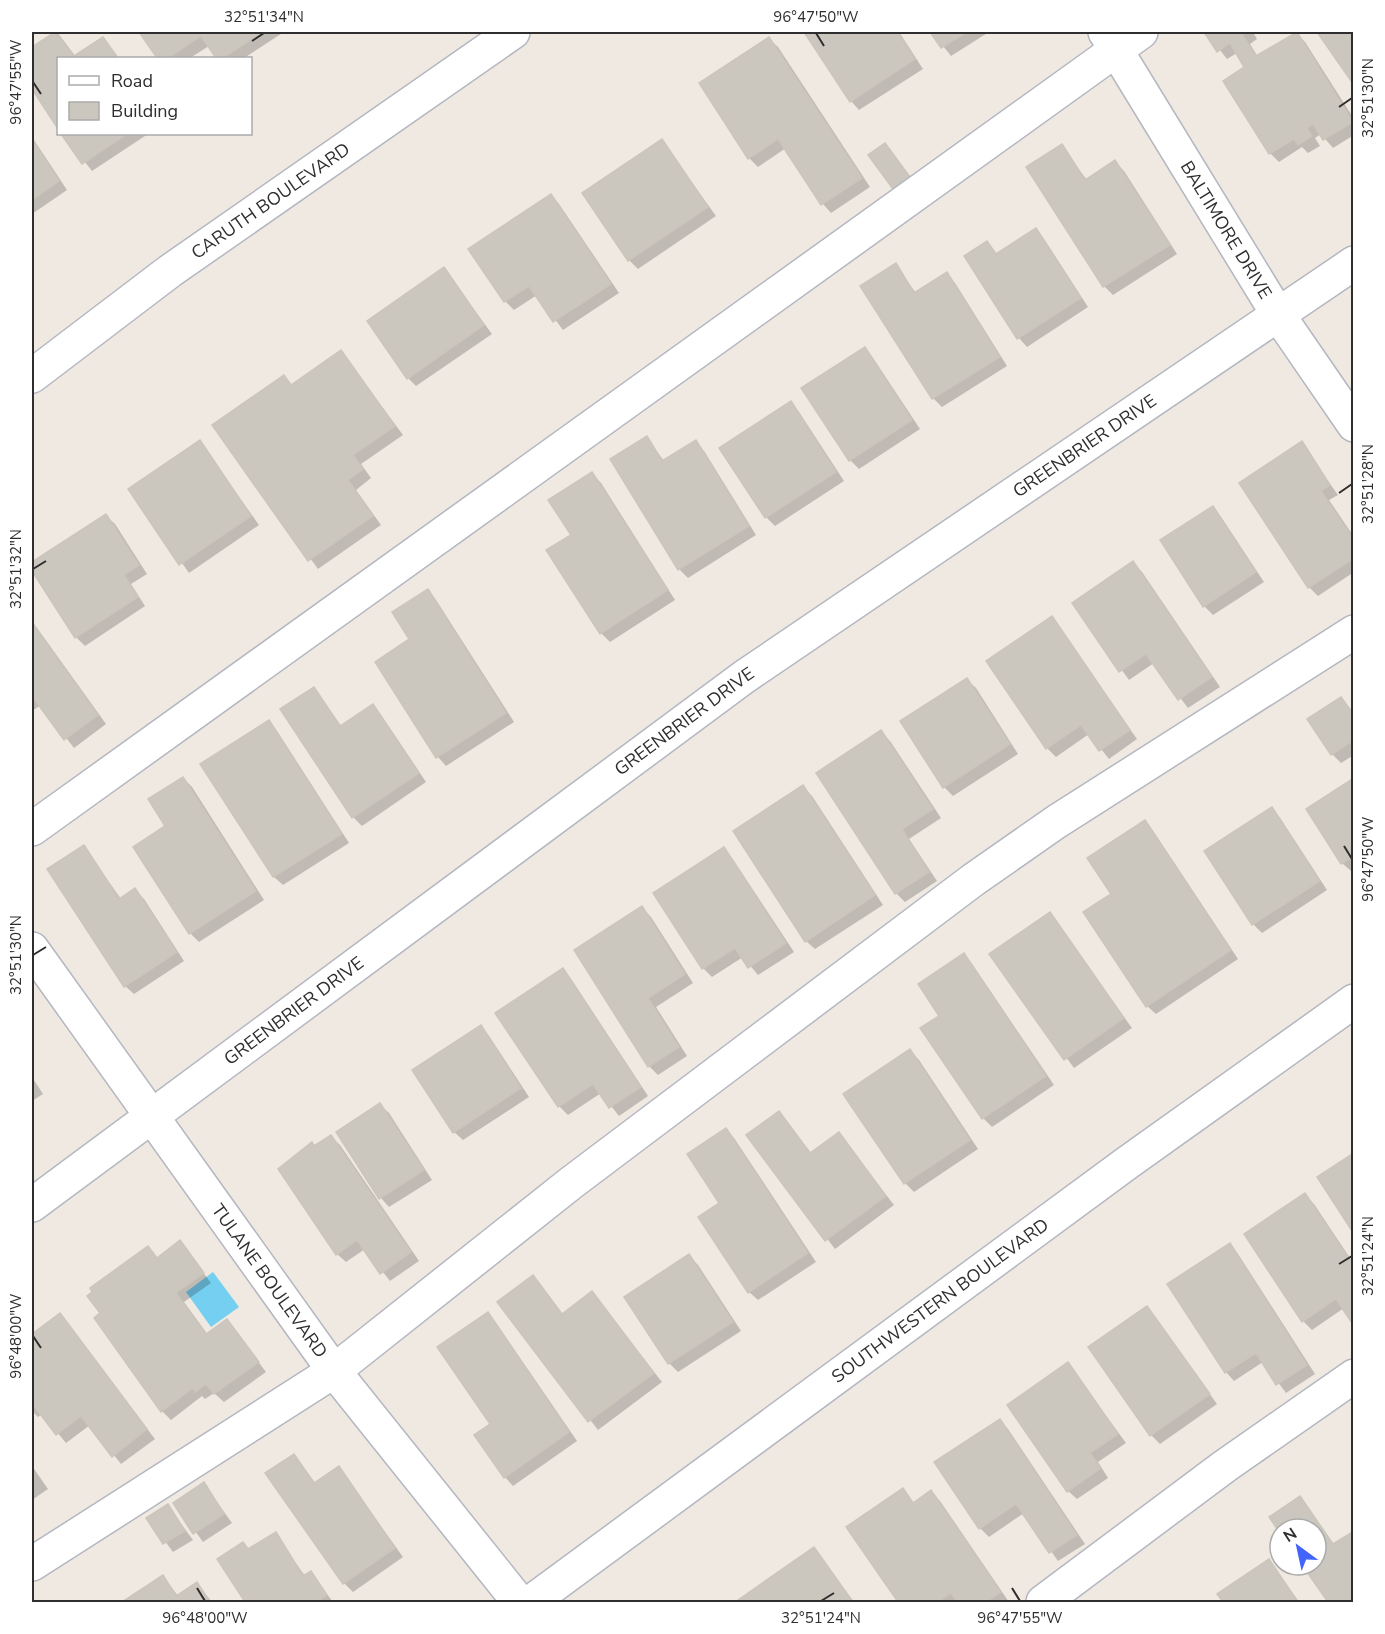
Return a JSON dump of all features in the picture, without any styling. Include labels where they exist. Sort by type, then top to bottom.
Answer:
[{"type":"street","name":"CARUTH BOULEVARD","points":[[32,375],[170,271],[513,32]]},
{"type":"street","name":"BALTIMORE DRIVE","points":[[1120,37],[1277,313],[1353,425]]},
{"type":"street","points":[[32,829],[1120,37]]},
{"type":"street","name":"GREENBRIER DRIVE","points":[[32,1205],[752,671],[1353,263]]},
{"type":"street","points":[[32,1564],[334,1371],[581,1176],[973,880],[1056,822],[1353,632]]},
{"type":"street","name":"TULANE BOULEVARD","points":[[32,950],[334,1371],[519,1602]]},
{"type":"street","name":"SOUTHWESTERN BOULEVARD","points":[[531,1602],[1127,1163],[1353,1001]]},
{"type":"street","points":[[1043,1602],[1225,1466],[1353,1376]]},
{"type":"water","points":[[213,1272],[239,1307],[211,1327],[186,1292]]},
{"type":"building","points":[[55,32],[74,56],[103,37],[117,57],[57,57],[57,127],[32,89],[32,47]]},
{"type":"building","points":[[139,32],[262,32],[224,57],[215,57],[201,36],[170,57],[156,57]]},
{"type":"building","points":[[804,32],[897,32],[915,59],[850,102]]},
{"type":"building","points":[[930,32],[967,32],[941,48]]},
{"type":"building","points":[[1204,32],[1248,32],[1242,34],[1256,56],[1297,32],[1353,122],[1323,140],[1313,124],[1307,128],[1312,136],[1298,145],[1294,139],[1269,154],[1223,81],[1244,67],[1230,43],[1217,52]]},
{"type":"building","points":[[1317,32],[1354,32],[1354,85]]},
{"type":"building","points":[[769,37],[862,178],[821,205],[778,139],[748,159],[699,83]]},
{"type":"building","points":[[62,135],[126,135],[82,164]]},
{"type":"building","points":[[32,139],[59,181],[32,200]]},
{"type":"building","points":[[662,139],[708,207],[628,261],[582,193]]},
{"type":"building","points":[[885,143],[910,177],[893,189],[868,155]]},
{"type":"building","points":[[1062,144],[1085,180],[1115,160],[1170,245],[1103,287],[1026,167]]},
{"type":"building","points":[[551,194],[611,284],[553,322],[529,286],[504,302],[468,249]]},
{"type":"building","points":[[1036,228],[1081,298],[1017,339],[964,256],[987,241],[996,254]]},
{"type":"building","points":[[896,263],[914,293],[947,272],[1000,357],[932,399],[860,286]]},
{"type":"building","points":[[444,267],[484,325],[407,379],[367,321]]},
{"type":"building","points":[[865,347],[912,420],[849,461],[801,388]]},
{"type":"building","points":[[341,350],[395,426],[353,455],[363,469],[348,480],[373,516],[308,561],[212,425],[284,375],[291,385]]},
{"type":"building","points":[[791,401],[836,472],[765,518],[719,448]]},
{"type":"building","points":[[647,436],[662,461],[696,440],[749,526],[678,570],[610,459]]},
{"type":"building","points":[[200,440],[251,516],[179,565],[128,489]]},
{"type":"building","points":[[1302,441],[1330,485],[1321,491],[1354,540],[1354,558],[1308,588],[1239,483]]},
{"type":"building","points":[[592,472],[668,590],[600,634],[546,550],[571,535],[548,500]]},
{"type":"building","points":[[1213,506],[1256,572],[1203,607],[1160,540]]},
{"type":"building","points":[[106,514],[139,565],[124,575],[138,597],[75,638],[32,571],[32,562]]},
{"type":"building","points":[[1133,561],[1212,677],[1178,700],[1146,654],[1119,672],[1072,603]]},
{"type":"building","points":[[428,589],[506,713],[436,758],[375,662],[409,639],[392,612]]},
{"type":"building","points":[[1052,616],[1130,730],[1099,751],[1081,725],[1046,749],[986,661]]},
{"type":"building","points":[[32,623],[98,715],[64,740],[32,696]]},
{"type":"building","points":[[967,678],[1010,744],[943,788],[900,721]]},
{"type":"building","points":[[314,687],[340,726],[373,704],[419,773],[352,818],[280,709]]},
{"type":"building","points":[[1341,697],[1354,715],[1354,740],[1331,755],[1307,719]]},
{"type":"building","points":[[269,720],[342,834],[273,877],[200,764]]},
{"type":"building","points":[[881,730],[933,809],[902,829],[929,872],[895,894],[816,773]]},
{"type":"building","points":[[183,777],[256,891],[189,934],[133,847],[165,826],[148,799]]},
{"type":"building","points":[[1354,778],[1354,856],[1341,864],[1306,809]]},
{"type":"building","points":[[803,785],[875,895],[805,942],[733,831]]},
{"type":"building","points":[[1272,807],[1320,881],[1252,925],[1204,851]]},
{"type":"building","points":[[1145,820],[1231,950],[1146,1007],[1083,912],[1111,894],[1087,858]]},
{"type":"building","points":[[84,845],[119,899],[135,888],[177,952],[124,987],[47,869]]},
{"type":"building","points":[[724,847],[786,943],[748,968],[735,948],[702,969],[653,893]]},
{"type":"building","points":[[642,906],[685,974],[648,998],[679,1047],[648,1067],[574,950]]},
{"type":"building","points":[[1050,912],[1124,1018],[1064,1060],[989,954]]},
{"type":"building","points":[[964,953],[1046,1076],[982,1119],[920,1028],[939,1016],[918,984]]},
{"type":"building","points":[[563,968],[641,1087],[609,1108],[593,1084],[558,1107],[495,1013]]},
{"type":"building","points":[[481,1025],[521,1088],[453,1133],[412,1070]]},
{"type":"building","points":[[910,1049],[970,1140],[904,1184],[843,1094]]},
{"type":"building","points":[[380,1103],[424,1170],[379,1199],[336,1132]]},
{"type":"building","points":[[779,1111],[810,1153],[839,1132],[886,1196],[825,1241],[746,1135]]},
{"type":"building","points":[[726,1128],[808,1253],[748,1293],[698,1217],[719,1203],[687,1154]]},
{"type":"building","points":[[331,1135],[411,1252],[380,1274],[357,1240],[336,1255],[278,1169],[312,1142],[314,1146]]},
{"type":"building","points":[[1354,1153],[1354,1234],[1317,1177]]},
{"type":"building","points":[[1305,1193],[1354,1266],[1354,1326],[1336,1299],[1302,1322],[1244,1234]]},
{"type":"building","points":[[180,1240],[204,1273],[176,1293],[206,1334],[227,1319],[259,1362],[214,1394],[206,1384],[195,1392],[193,1388],[161,1412],[94,1318],[100,1313],[87,1296],[92,1292],[90,1288],[148,1246],[157,1258]]},
{"type":"building","points":[[1230,1243],[1307,1365],[1276,1385],[1256,1353],[1225,1373],[1167,1284]]},
{"type":"building","points":[[689,1254],[733,1322],[668,1364],[624,1297]]},
{"type":"building","points":[[533,1275],[562,1314],[592,1291],[654,1373],[588,1422],[497,1302]]},
{"type":"building","points":[[1147,1306],[1210,1394],[1150,1436],[1088,1347]]},
{"type":"building","points":[[488,1312],[569,1432],[504,1478],[474,1435],[490,1424],[437,1347]]},
{"type":"building","points":[[60,1313],[147,1429],[112,1457],[81,1416],[56,1435],[34,1406],[32,1407],[32,1334]]},
{"type":"building","points":[[1068,1362],[1118,1434],[1090,1453],[1101,1468],[1067,1492],[1007,1405]]},
{"type":"building","points":[[1000,1419],[1077,1535],[1049,1553],[1016,1504],[979,1529],[934,1462]]},
{"type":"building","points":[[294,1454],[314,1483],[339,1466],[395,1548],[343,1584],[265,1473]]},
{"type":"building","points":[[204,1482],[224,1514],[193,1534],[173,1503]]},
{"type":"building","points":[[903,1488],[913,1503],[931,1490],[1001,1592],[986,1602],[957,1602],[951,1593],[937,1602],[898,1602],[846,1527]]},
{"type":"building","points":[[1300,1496],[1314,1517],[1269,1517]]},
{"type":"building","points":[[168,1504],[185,1531],[163,1544],[146,1518]]},
{"type":"building","points":[[1354,1531],[1354,1602],[1328,1602],[1310,1577],[1328,1577],[1328,1537],[1333,1544]]},
{"type":"building","points":[[276,1532],[303,1576],[311,1571],[327,1595],[316,1602],[245,1602],[217,1559],[243,1542],[248,1549]]},
{"type":"building","points":[[814,1547],[853,1602],[740,1602],[738,1600]]},
{"type":"building","points":[[1268,1560],[1268,1577],[1281,1577],[1298,1602],[1223,1602],[1217,1594]]},
{"type":"building","points":[[163,1575],[176,1596],[197,1582],[210,1602],[122,1602]]}]
